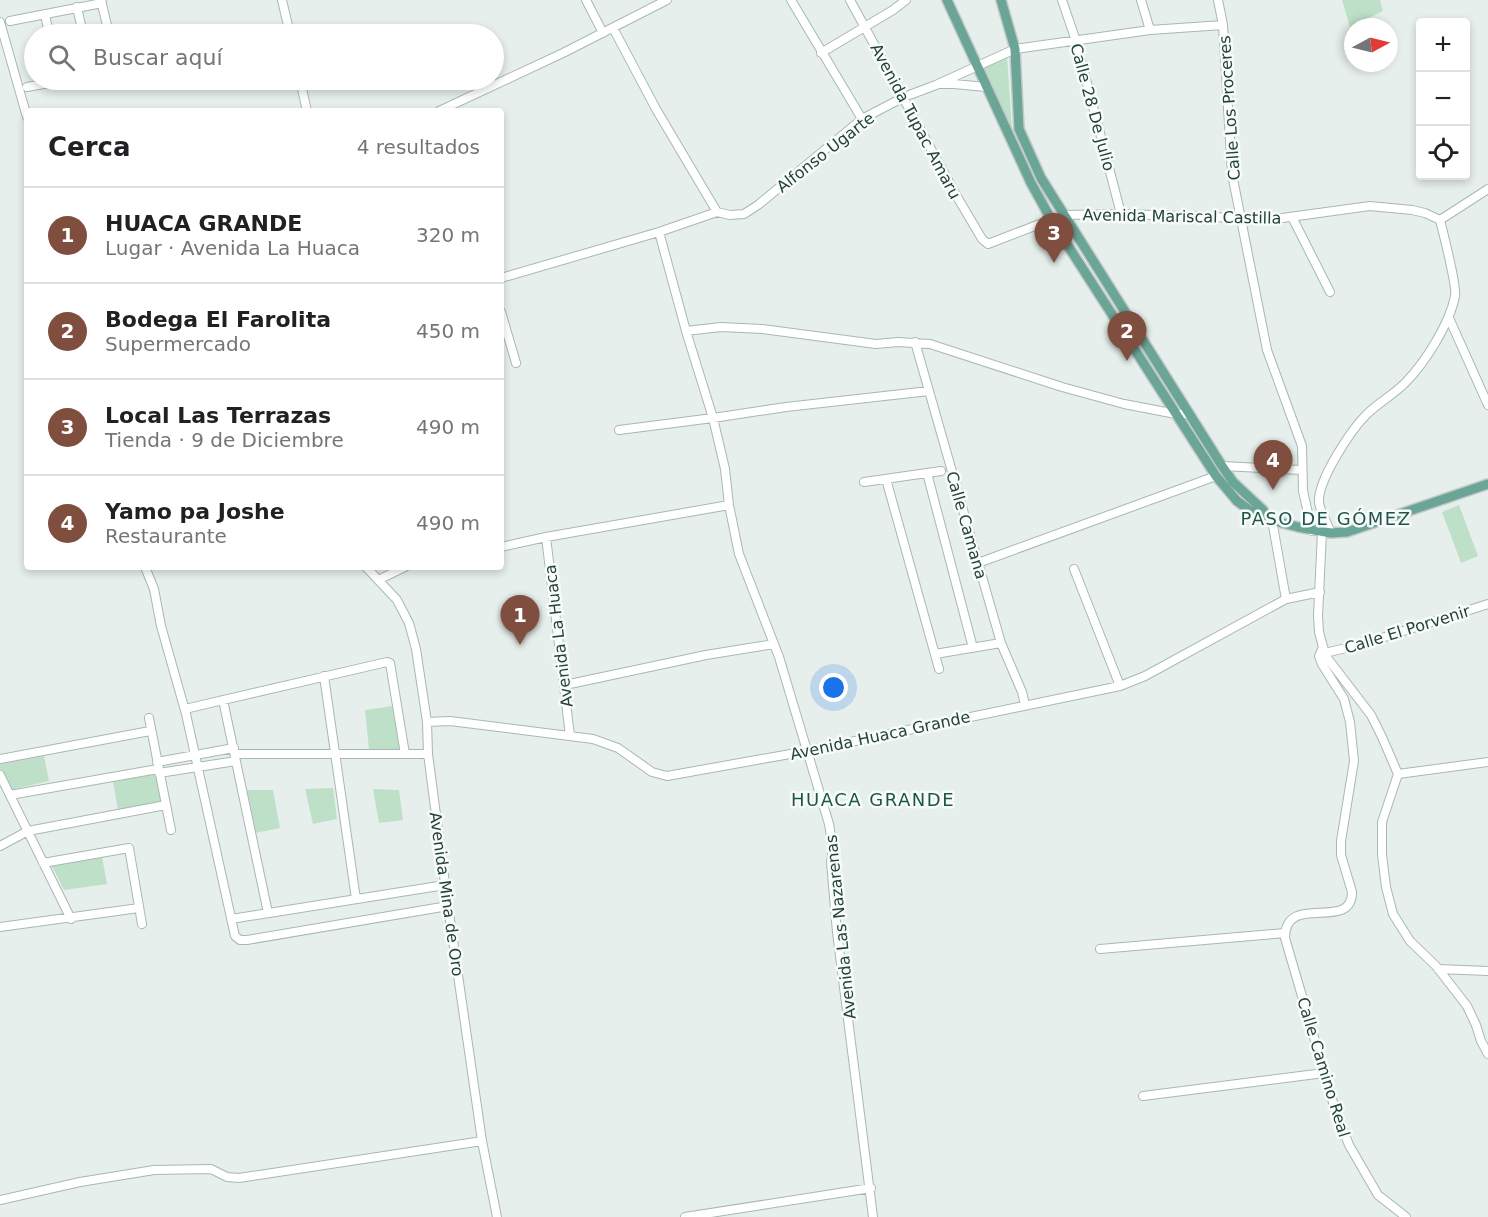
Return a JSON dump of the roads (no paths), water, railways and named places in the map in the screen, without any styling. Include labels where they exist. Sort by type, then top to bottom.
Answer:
[{"type":"main road","points":[[947,0],[1031,183],[1052,221],[1224,488],[1248,511],[1259,517],[1322,532],[1347,532],[1488,484]]},
{"type":"main road","points":[[1001,0],[1015,49],[1019,129],[1041,178],[1222,466],[1233,482],[1270,519]]},
{"type":"street","points":[[282,0],[288,24]]},
{"type":"street","points":[[586,0],[603,33]]},
{"type":"street","points":[[791,0],[862,119]]},
{"type":"street","name":"Avenida Tupac Amaru","points":[[850,0],[983,241],[990,244],[1052,221]]},
{"type":"street","points":[[821,53],[906,0]]},
{"type":"street","name":"Calle 28 De Julio","points":[[1062,0],[1076,41],[1121,214]]},
{"type":"street","points":[[1141,0],[1150,30]]},
{"type":"street","name":"Calle Los Proceres","points":[[1218,0],[1223,25],[1232,174],[1267,351],[1302,446],[1304,491],[1322,532]]},
{"type":"street","points":[[504,80],[603,33],[663,1]]},
{"type":"street","points":[[10,21],[101,2],[106,24]]},
{"type":"street","points":[[77,7],[81,24]]},
{"type":"street","points":[[45,14],[47,24]]},
{"type":"street","points":[[0,22],[24,108]]},
{"type":"street","name":"Alfonso Ugarte","points":[[504,277],[659,232],[717,212],[730,215],[744,214],[862,119],[904,97],[1015,49],[1150,30],[1223,25]]},
{"type":"street","points":[[613,28],[656,109],[717,212]]},
{"type":"street","points":[[936,85],[986,87]]},
{"type":"street","points":[[303,90],[307,108]]},
{"type":"street","points":[[445,108],[483,90]]},
{"type":"street","points":[[1488,189],[1440,220],[1455,291],[1449,318],[1413,374],[1367,414],[1354,429],[1327,473],[1319,496],[1322,532],[1319,624],[1324,650],[1328,659],[1371,715],[1398,774],[1382,822],[1382,855],[1386,887],[1393,914],[1410,941],[1438,969],[1467,1006],[1488,1054]]},
{"type":"street","name":"Avenida Mariscal Castilla","points":[[1063,216],[1121,214],[1275,219],[1370,207],[1412,210],[1440,220]]},
{"type":"street","points":[[1052,221],[1063,216]]},
{"type":"street","points":[[1292,217],[1330,292]]},
{"type":"street","name":"Avenida Las Nazarenas","points":[[659,232],[686,332],[714,418],[740,554],[774,644],[832,836],[831,862],[837,932],[873,1217]]},
{"type":"street","points":[[1449,318],[1488,405]]},
{"type":"street","points":[[504,322],[516,363]]},
{"type":"street","points":[[686,332],[732,327],[876,344],[915,342],[930,344],[1103,398],[1176,414],[1188,414]]},
{"type":"street","name":"Calle Camana","points":[[915,342],[1001,643],[1022,692],[1025,705]]},
{"type":"street","points":[[619,430],[786,407],[929,391]]},
{"type":"street","points":[[1222,466],[1302,470]]},
{"type":"street","points":[[864,482],[941,471]]},
{"type":"street","points":[[927,473],[973,648]]},
{"type":"street","points":[[978,563],[1216,476]]},
{"type":"street","points":[[886,479],[939,669]]},
{"type":"street","points":[[504,546],[729,505]]},
{"type":"street","points":[[1270,519],[1286,599]]},
{"type":"street","name":"Avenida La Huaca","points":[[546,537],[570,736]]},
{"type":"street","points":[[1074,569],[1120,686]]},
{"type":"street","points":[[146,570],[154,589],[161,626],[185,709],[235,936],[244,941],[448,906]]},
{"type":"street","name":"Avenida Mina de Oro","points":[[369,570],[397,600],[409,623],[416,649],[427,722],[428,754],[445,885],[482,1142],[497,1217]]},
{"type":"street","points":[[378,580],[399,570]]},
{"type":"street","name":"Avenida Huaca Grande","points":[[427,722],[450,721],[593,739],[618,748],[652,772],[661,775],[807,751],[1120,686],[1145,676],[1286,599],[1320,592]]},
{"type":"street","name":"Calle El Porvenir","points":[[1324,650],[1363,644],[1488,604]]},
{"type":"street","points":[[934,654],[1001,643]]},
{"type":"street","points":[[565,685],[706,655],[774,644]]},
{"type":"street","points":[[1100,949],[1285,933],[1290,921],[1297,916],[1346,909],[1351,904],[1352,892],[1341,855],[1341,841],[1354,761],[1350,722],[1344,699],[1319,656],[1320,651],[1324,650]]},
{"type":"street","points":[[185,709],[387,662],[390,663],[405,754]]},
{"type":"street","points":[[324,675],[356,898]]},
{"type":"street","points":[[222,700],[268,913]]},
{"type":"street","points":[[149,718],[171,830]]},
{"type":"street","points":[[0,759],[150,730]]},
{"type":"street","points":[[158,768],[199,768],[235,754]]},
{"type":"street","points":[[10,795],[158,768],[196,756],[428,754]]},
{"type":"street","points":[[1398,774],[1488,762]]},
{"type":"street","points":[[0,775],[71,919]]},
{"type":"street","points":[[0,846],[28,831],[166,805]]},
{"type":"street","points":[[44,863],[129,848],[142,924]]},
{"type":"street","points":[[231,919],[445,885]]},
{"type":"street","points":[[0,927],[139,908]]},
{"type":"street","name":"Calle Camino Real","points":[[1285,933],[1324,1073],[1349,1145],[1378,1195],[1406,1217]]},
{"type":"street","points":[[1438,969],[1488,971]]},
{"type":"street","points":[[1143,1096],[1324,1073]]},
{"type":"street","points":[[0,1200],[80,1182],[154,1170],[211,1169],[226,1177],[239,1178],[482,1142]]},
{"type":"street","points":[[685,1217],[871,1188]]},
{"type":"place","name":"Local Las Terrazas","points":[[1054,263]]},
{"type":"place","name":"Bodega El Farolita","points":[[1127,361]]},
{"type":"place","name":"Yamo pa Joshe","points":[[1273,490]]},
{"type":"place","name":"HUACA GRANDE","points":[[520,645]]},
{"type":"district","name":"PASO DE GÓMEZ","points":[[1326,519]]},
{"type":"district","name":"HUACA GRANDE","points":[[873,800]]}]
